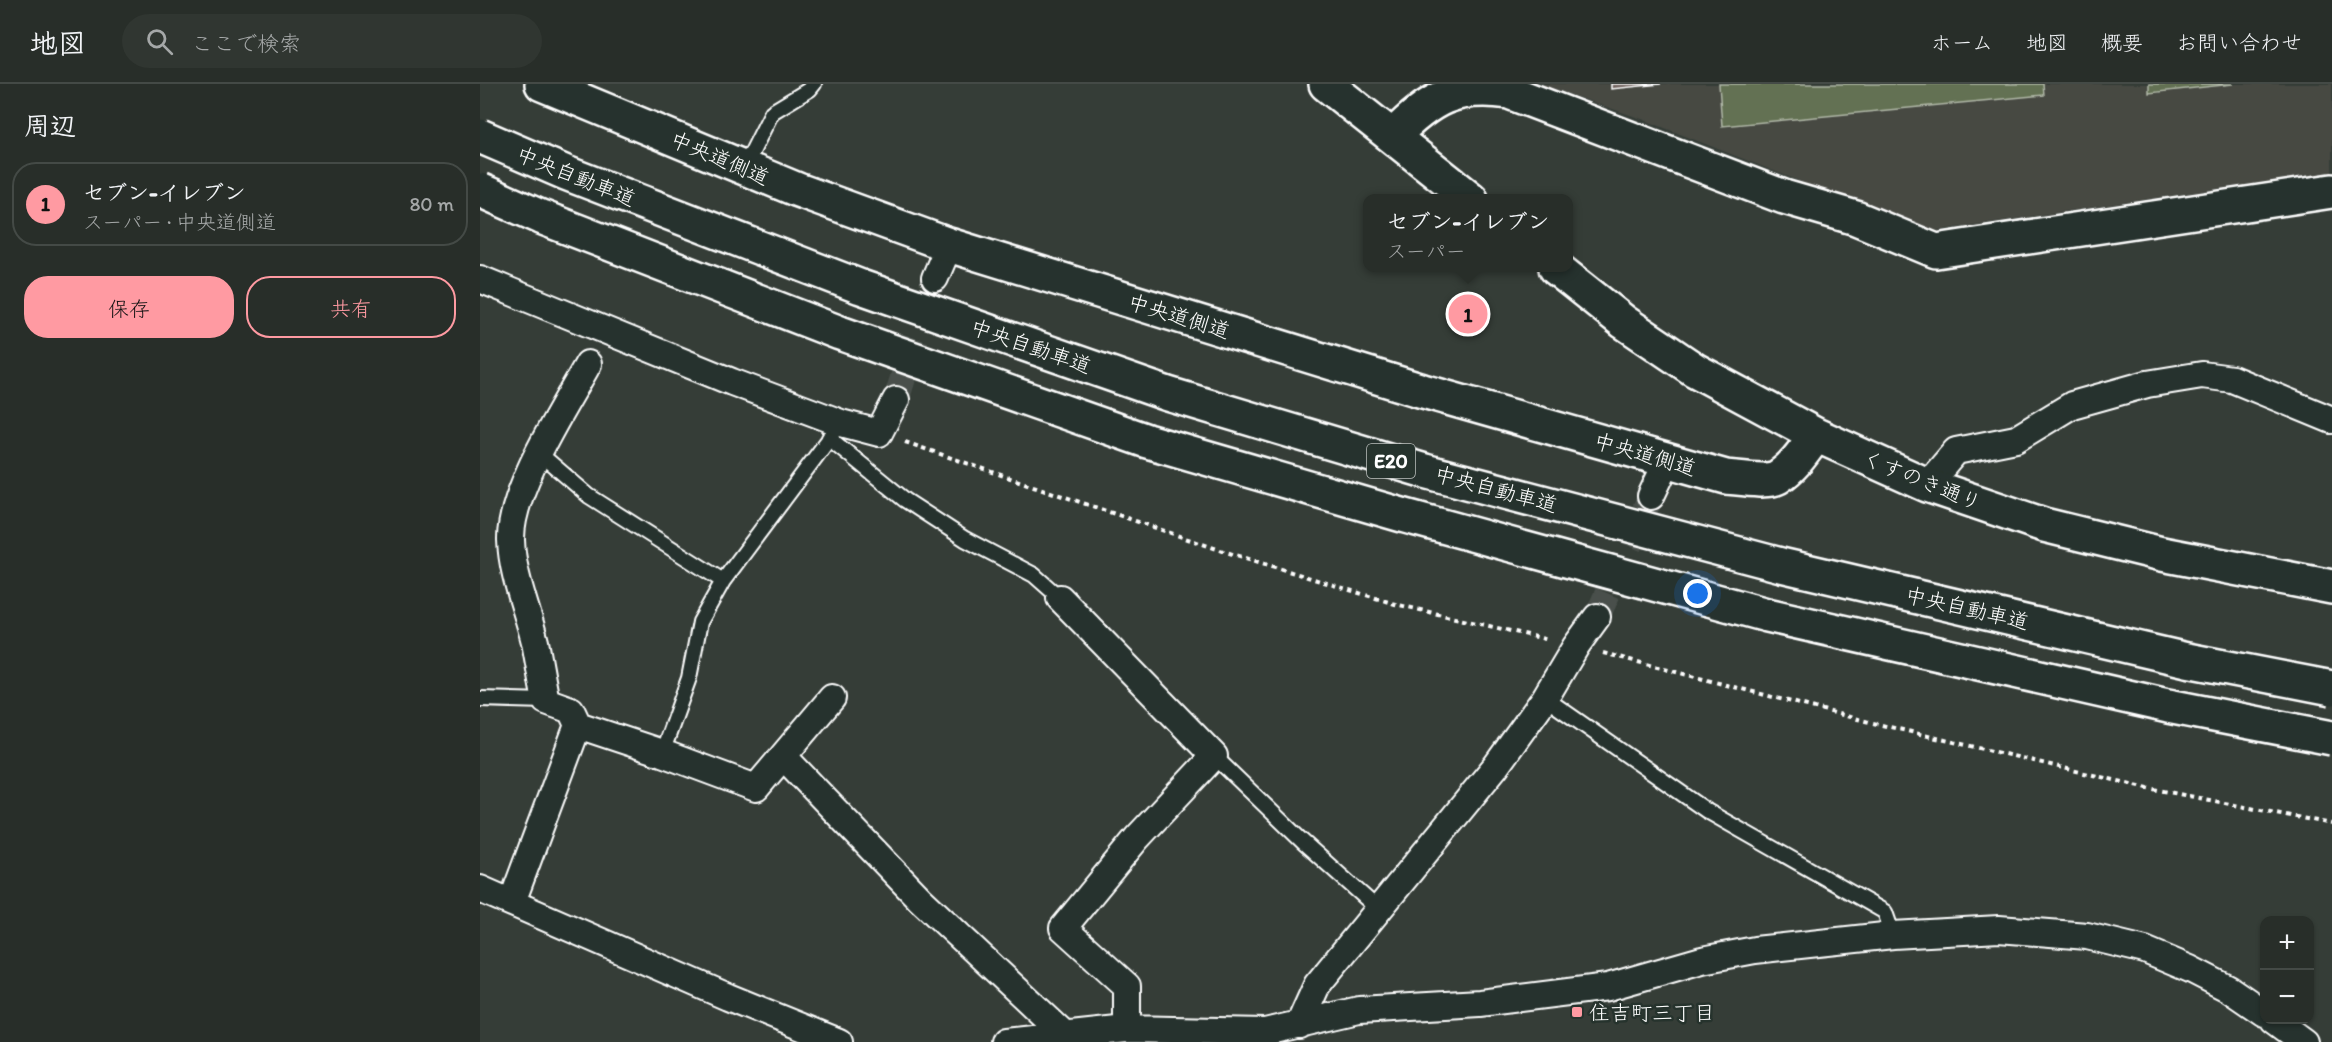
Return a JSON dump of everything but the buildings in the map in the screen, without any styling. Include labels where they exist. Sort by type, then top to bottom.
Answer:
[{"type":"main road","name":"中央道側道","points":[[542,84],[798,190],[949,245],[1423,391],[1726,477],[1776,478],[1796,461],[1816,435]]},
{"type":"main road","points":[[1326,84],[1466,194]]},
{"type":"main road","points":[[1393,136],[1418,111],[1430,102],[1448,94],[1467,89],[1488,88],[1509,92],[1784,197],[1856,219],[1936,251],[2332,191]]},
{"type":"main road","name":"中央自動車道","points":[[480,136],[566,174],[861,287],[1168,394],[1414,467],[1781,565],[2187,660],[2332,688]]},
{"type":"main road","name":"E20","points":[[480,190],[541,217],[840,333],[1158,444],[1402,515],[1767,615],[2168,706],[2332,738]]},
{"type":"main road","name":"くすのき通り","points":[[1562,272],[1624,322],[1695,370],[1816,435],[1927,485],[2044,525],[2162,554],[2332,587]]},
{"type":"street","points":[[935,278],[949,245]]},
{"type":"street","points":[[480,279],[722,378],[835,431],[879,434],[896,400]]},
{"type":"street","points":[[512,903],[578,725],[571,710],[546,701],[535,641],[521,598],[511,539],[516,505],[539,453],[588,364]]},
{"type":"street","points":[[1927,485],[1956,451],[2016,439],[2072,405],[2147,384],[2202,375],[2232,379],[2332,420]]},
{"type":"street","points":[[1651,496],[1668,460]]},
{"type":"street","points":[[1060,598],[1214,756],[1137,838],[1063,928],[1127,986],[1127,1029]]},
{"type":"street","points":[[1299,1025],[1317,985],[1482,784],[1545,698],[1576,646],[1597,617]]},
{"type":"street","points":[[578,725],[756,788],[832,698]]},
{"type":"street","points":[[783,756],[920,899],[1066,1036]]},
{"type":"street","points":[[480,889],[728,997],[839,1042]]},
{"type":"street","points":[[1004,1042],[1036,1041],[1127,1029],[1264,1037],[1299,1025],[1359,1010],[1480,1003],[1608,987],[1702,960],[1755,950],[1893,935],[1999,929],[2087,936],[2145,950],[2229,989],[2260,1010]]},
{"type":"street","points":[[2279,1024],[2304,1042]]},
{"type":"lane","points":[[744,168],[772,111],[810,89],[814,84]]},
{"type":"lane","points":[[662,753],[689,678],[700,622],[723,581],[835,431],[905,500],[965,539],[1034,575],[1060,598]]},
{"type":"lane","points":[[539,453],[589,496],[723,581]]},
{"type":"lane","points":[[1545,698],[1707,811],[1885,912],[1893,935]]},
{"type":"lane","points":[[480,699],[546,701]]},
{"type":"lane","points":[[1214,756],[1303,842],[1378,909]]},
{"type":"shaded area","points":[[1539,84],[2332,84],[2332,172],[1928,232],[1642,119]]},
{"type":"green space","points":[[1719,84],[2043,84],[2044,95],[1722,126]]},
{"type":"green space","points":[[2149,84],[2233,84],[2149,93]]},
{"type":"tunnel","points":[[896,400],[935,278]]},
{"type":"tunnel","points":[[1597,617],[1651,496]]},
{"type":"place","name":"セブン-イレブン","points":[[1468,314]]},
{"type":"place","name":"住吉町三丁目","points":[[1577,1012]]}]
